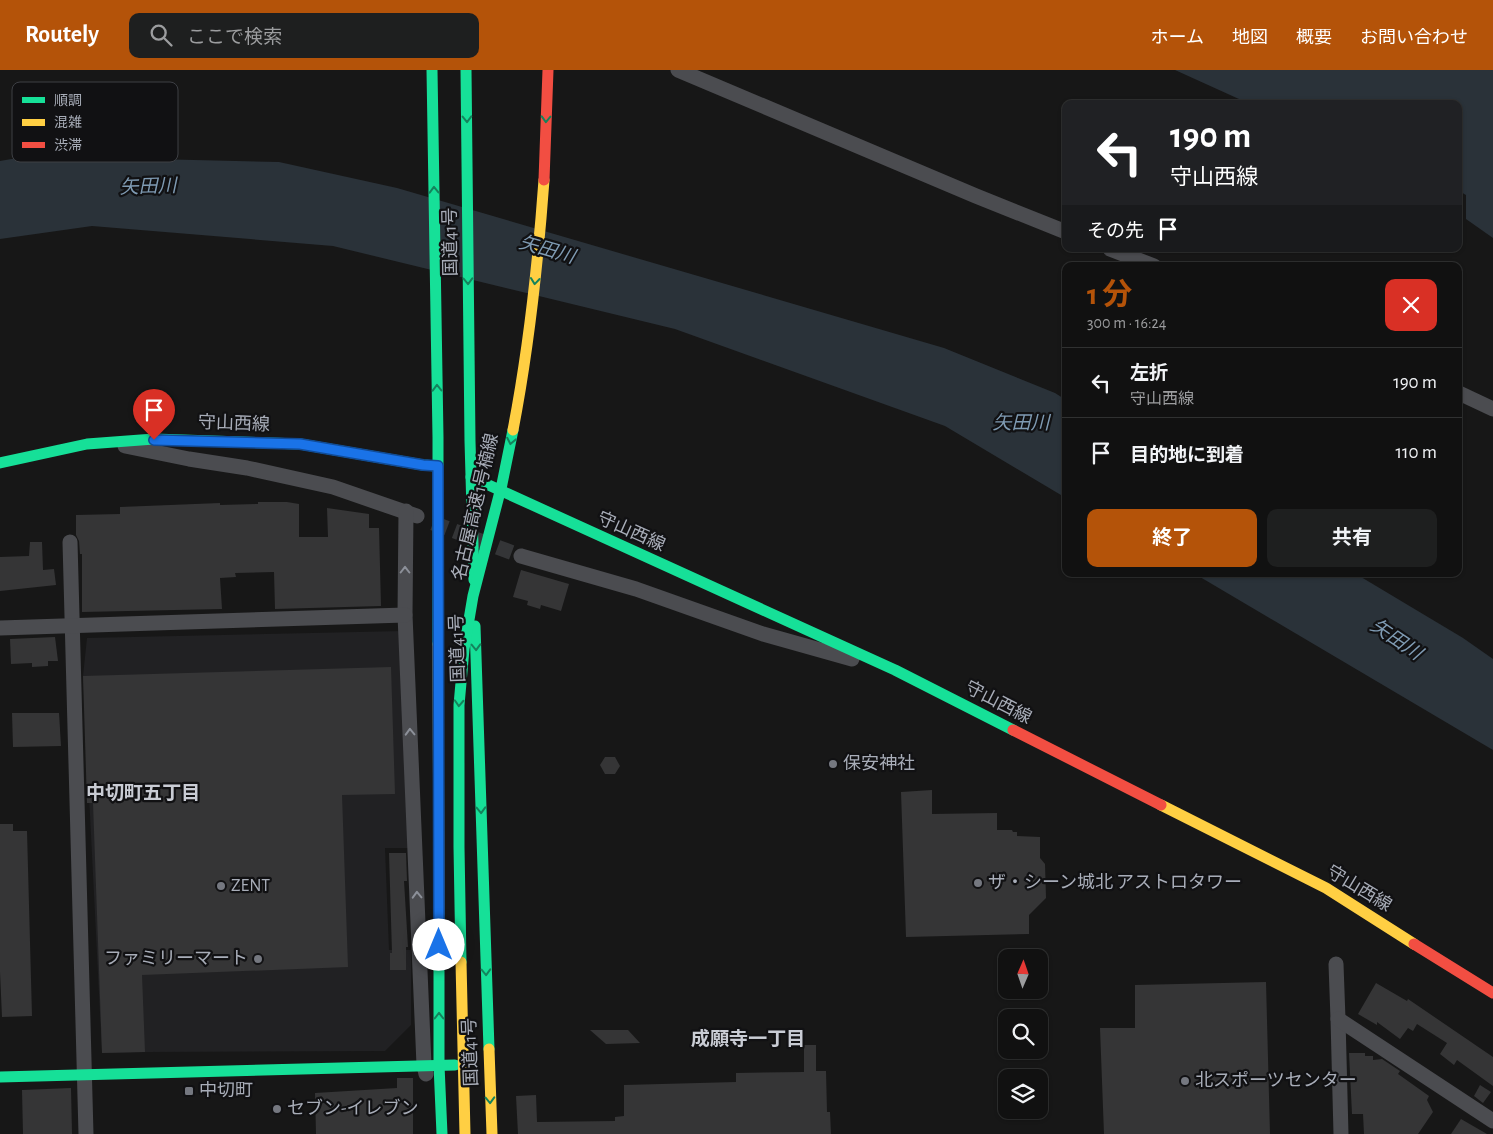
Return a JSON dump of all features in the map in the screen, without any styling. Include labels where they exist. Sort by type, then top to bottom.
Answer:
[{"type":"main road","name":"国道41号","points":[[432,70],[438,436],[439,1065],[441,1134]]},
{"type":"main road","name":"国道41号","points":[[466,70],[470,441],[492,1134]]},
{"type":"main road","name":"名古屋高速1号楠線","points":[[464,1134],[459,847],[459,705],[464,649],[473,596],[502,484],[523,374],[540,236],[545,172],[548,70]]},
{"type":"main road","name":"名古屋高速1号楠線","points":[[456,1134],[449,704],[456,638],[464,594],[493,480],[511,372]]},
{"type":"main road","name":"守山西線","points":[[0,463],[87,444],[154,440],[300,444],[438,466]]},
{"type":"main road","name":"守山西線","points":[[471,477],[895,670],[1326,888],[1493,993]]},
{"type":"main road","points":[[0,1077],[424,1065],[489,1065]]},
{"type":"street","points":[[678,70],[1062,230]]},
{"type":"street","points":[[1118,252],[1144,262]]},
{"type":"street","points":[[1462,394],[1493,409]]},
{"type":"street","points":[[106,442],[189,460],[247,468],[333,487],[411,514],[405,615],[424,1065],[441,1134]]},
{"type":"street","points":[[70,542],[86,1134]]},
{"type":"street","points":[[521,556],[636,590],[764,634],[895,670]]},
{"type":"street","points":[[0,628],[405,615]]},
{"type":"street","points":[[1336,964],[1341,1134]]},
{"type":"street","points":[[1338,1019],[1493,1121]]},
{"type":"shaded area","points":[[403,631],[409,848],[385,848],[389,950],[411,950],[411,1025],[385,1051],[102,1053],[83,676],[87,638]]},
{"type":"water","points":[[1175,70],[1493,70],[1493,238],[1466,219],[1466,195],[1462,193],[1462,100],[1241,100]]},
{"type":"water","name":"矢田川","points":[[12,159],[12,162],[178,162],[178,160],[279,162],[397,188],[944,348],[1062,397],[1062,496],[945,426],[675,329],[333,246],[92,226],[0,239],[0,161]]},
{"type":"water","name":"矢田川","points":[[1200,577],[1361,577],[1463,638],[1493,659],[1493,750]]},
{"type":"building","points":[[258,502],[299,504],[299,537],[328,537],[327,508],[369,514],[369,528],[379,528],[381,606],[275,609],[274,572],[235,573],[236,577],[220,578],[222,609],[82,612],[82,554],[80,554],[79,541],[76,535],[76,515],[120,514],[120,507],[220,503],[220,505],[258,504]]},
{"type":"building","points":[[30,542],[42,542],[43,570],[54,569],[56,585],[0,591],[0,557],[29,556]]},
{"type":"building","points":[[521,570],[569,584],[561,611],[541,605],[540,609],[527,605],[528,601],[513,597]]},
{"type":"building","points":[[55,637],[58,661],[48,661],[48,666],[32,667],[32,663],[11,664],[10,639]]},
{"type":"building","points":[[391,667],[395,794],[342,795],[348,967],[142,975],[145,1052],[102,1053],[93,803],[87,803],[83,676]]},
{"type":"building","points":[[12,713],[59,713],[61,746],[13,747]]},
{"type":"building","points":[[605,757],[615,757],[620,766],[615,774],[605,774],[600,765]]},
{"type":"building","name":"ザ・シーン城北 アストロタワー","points":[[932,790],[932,814],[997,813],[997,830],[1012,830],[1017,832],[1017,836],[1040,837],[1040,858],[1045,864],[1046,898],[1029,915],[1029,934],[906,937],[901,792]]},
{"type":"building","points":[[0,824],[13,824],[13,831],[27,831],[32,1016],[2,1017],[0,972]]},
{"type":"building","points":[[389,853],[406,853],[407,881],[404,881],[408,947],[406,947],[406,970],[390,970],[390,953],[392,953]]},
{"type":"building","name":"北スポーツセンター","points":[[1266,982],[1270,1134],[1104,1134],[1100,1028],[1135,1028],[1135,985]]},
{"type":"building","points":[[1376,983],[1407,1001],[1408,999],[1493,1057],[1493,1086],[1457,1060],[1454,1065],[1440,1054],[1447,1043],[1417,1024],[1413,1031],[1408,1028],[1400,1039],[1377,1022],[1377,1025],[1358,1014]]},
{"type":"building","points":[[590,1030],[628,1030],[640,1043],[606,1044]]},
{"type":"building","points":[[804,1045],[816,1045],[816,1071],[826,1071],[827,1112],[830,1112],[831,1134],[518,1134],[516,1096],[536,1095],[537,1122],[615,1121],[615,1117],[624,1116],[624,1085],[736,1082],[736,1073],[804,1072]]},
{"type":"building","points":[[1349,1053],[1365,1053],[1365,1056],[1373,1056],[1373,1060],[1382,1059],[1400,1071],[1398,1074],[1429,1096],[1427,1100],[1433,1112],[1418,1134],[1364,1134],[1363,1114],[1352,1114]]},
{"type":"building","points":[[397,1078],[413,1078],[413,1134],[316,1134],[315,1093],[397,1088]]},
{"type":"building","points":[[1480,1085],[1491,1092],[1483,1103],[1474,1096]]},
{"type":"building","points":[[71,1088],[72,1134],[23,1134],[22,1090]]},
{"type":"building","points":[[1461,1119],[1487,1134],[1451,1134]]},
{"type":"tunnel","points":[[433,523],[521,556]]},
{"type":"traffic: fast","points":[[432,70],[438,437],[438,644]]},
{"type":"traffic: fast","points":[[466,70],[470,441],[474,580]]},
{"type":"traffic: fast","points":[[461,962],[459,705],[464,649],[473,596],[502,484],[513,430]]},
{"type":"traffic: fast","points":[[0,463],[87,444],[154,439],[300,444],[438,466]]},
{"type":"traffic: fast","points":[[471,477],[895,670],[1013,730]]},
{"type":"traffic: fast","points":[[475,626],[489,1049]]},
{"type":"traffic: fast","points":[[439,914],[439,1065],[442,1134]]},
{"type":"traffic: fast","points":[[0,1077],[455,1065]]},
{"type":"traffic: slow","points":[[513,430],[524,368],[532,305],[544,180]]},
{"type":"traffic: slow","points":[[438,644],[439,914]]},
{"type":"traffic: slow","points":[[1161,805],[1326,888],[1414,944]]},
{"type":"traffic: slow","points":[[461,962],[465,1134]]},
{"type":"traffic: slow","points":[[489,1049],[492,1134]]},
{"type":"traffic: jam","points":[[544,180],[548,70]]},
{"type":"traffic: jam","points":[[1013,730],[1161,805]]},
{"type":"traffic: jam","points":[[1414,944],[1493,993]]},
{"type":"place","name":"保安神社","points":[[833,764]]},
{"type":"place","name":"ザ・シーン城北 アストロタワー","points":[[978,883]]},
{"type":"place","name":"ZENT","points":[[221,886]]},
{"type":"place","name":"ファミリーマート","points":[[258,959]]},
{"type":"place","name":"北スポーツセンター","points":[[1185,1081]]},
{"type":"place","name":"中切町","points":[[189,1091]]},
{"type":"place","name":"セブン-イレブン","points":[[277,1109]]},
{"type":"district","name":"中切町五丁目","points":[[143,793]]},
{"type":"district","name":"成願寺一丁目","points":[[748,1039]]},
{"type":"route","points":[[154,440],[300,444],[438,466],[439,945]]}]
